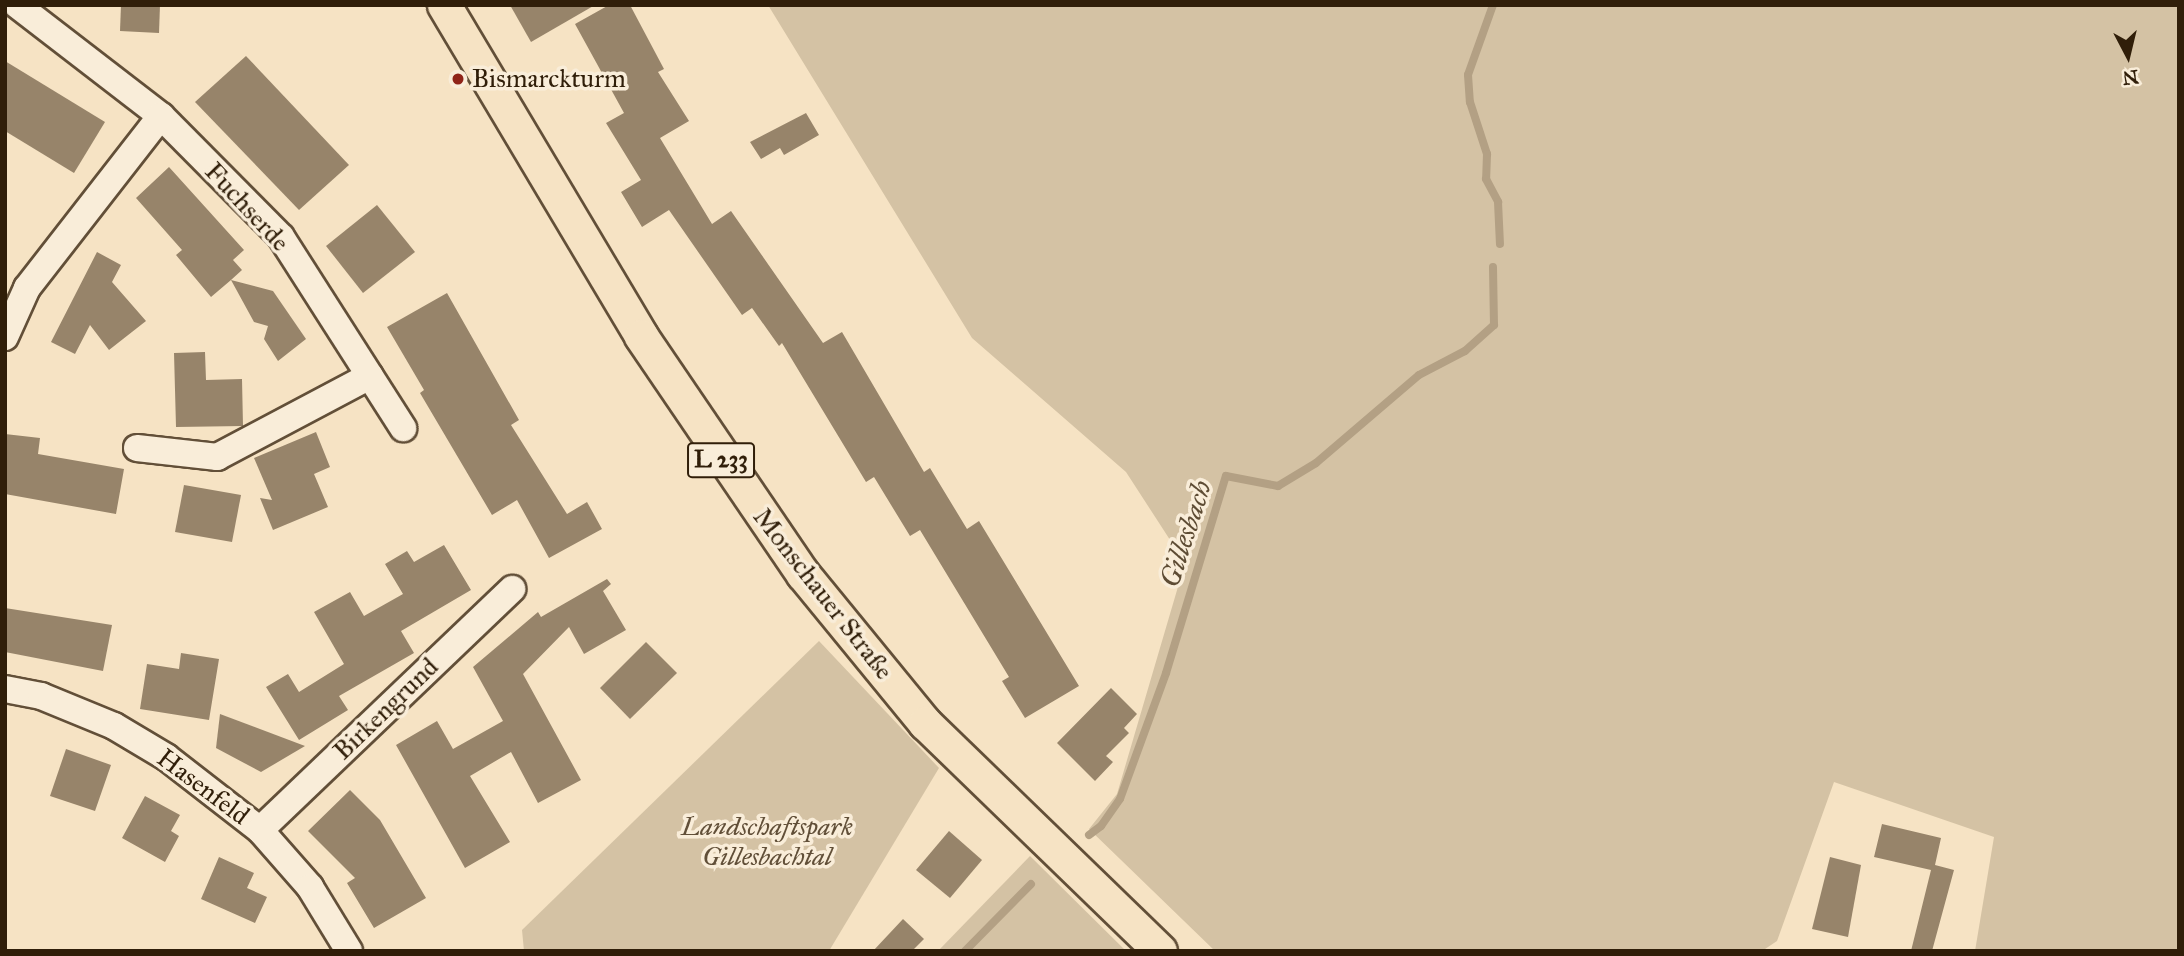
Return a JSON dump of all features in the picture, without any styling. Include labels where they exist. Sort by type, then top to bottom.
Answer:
[{"type":"main road","name":"Monschauer Straße","points":[[443,5],[641,336],[803,574],[925,723],[1160,951]]},
{"type":"street","name":"Fuchserde","points":[[17,5],[160,116],[281,237],[403,428]]},
{"type":"street","points":[[5,337],[27,288],[160,116]]},
{"type":"street","points":[[137,449],[217,457],[370,376]]},
{"type":"street","name":"Birkengrund","points":[[260,830],[512,589]]},
{"type":"street","name":"Hasenfeld","points":[[5,689],[41,696],[114,726],[166,757],[260,830],[310,887],[349,951]]},
{"type":"green space","points":[[768,5],[2179,5],[2179,951],[1975,951],[1994,837],[1834,782],[1777,941],[1762,951],[1215,951],[1089,829],[1117,794],[1185,563],[1126,472],[972,338]]},
{"type":"green space","name":"Landschaftspark Gillesbachtal","points":[[819,641],[939,768],[829,951],[524,951],[522,930]]},
{"type":"green space","points":[[1030,856],[1126,951],[938,951]]},
{"type":"building","points":[[121,5],[160,5],[159,33],[120,31]]},
{"type":"building","points":[[510,5],[595,5],[531,42]]},
{"type":"building","points":[[609,5],[630,5],[664,69],[658,72],[689,121],[660,138],[712,224],[731,211],[823,343],[842,332],[924,472],[930,468],[967,529],[979,521],[1079,686],[1025,718],[1002,681],[1009,677],[920,530],[910,536],[874,477],[866,482],[782,343],[779,346],[752,308],[742,315],[669,210],[642,227],[621,192],[641,180],[606,123],[624,113],[575,24]]},
{"type":"building","points":[[246,56],[349,165],[299,210],[195,102]]},
{"type":"building","points":[[5,61],[105,122],[74,173],[5,131]]},
{"type":"building","points":[[806,113],[819,135],[784,155],[780,148],[761,159],[750,142]]},
{"type":"building","points":[[169,167],[244,250],[233,260],[242,270],[211,297],[176,255],[182,250],[136,198]]},
{"type":"building","points":[[377,205],[415,252],[363,293],[326,246]]},
{"type":"building","points":[[97,252],[121,265],[112,282],[146,321],[109,350],[90,325],[75,354],[51,342]]},
{"type":"building","points":[[231,280],[273,291],[306,339],[278,361],[264,339],[268,326],[254,322]]},
{"type":"building","points":[[447,293],[519,420],[511,425],[567,514],[587,502],[602,529],[549,558],[517,500],[492,515],[420,393],[424,390],[387,327]]},
{"type":"building","points":[[205,352],[206,380],[242,379],[243,426],[176,427],[174,353]]},
{"type":"building","points":[[316,432],[330,467],[314,474],[328,507],[273,530],[260,498],[272,500],[254,458]]},
{"type":"building","points":[[5,434],[40,438],[38,454],[124,469],[116,514],[5,494]]},
{"type":"building","points":[[184,485],[241,495],[232,542],[175,532]]},
{"type":"building","points":[[444,545],[471,590],[401,631],[414,653],[339,696],[348,710],[299,740],[266,687],[288,674],[299,692],[344,664],[314,612],[350,592],[364,616],[403,594],[385,564],[407,551],[414,562]]},
{"type":"building","points":[[607,579],[611,584],[603,591],[626,630],[584,654],[569,627],[523,674],[581,780],[538,803],[511,752],[470,776],[510,842],[465,868],[396,745],[437,721],[453,749],[503,721],[473,667],[538,612],[541,617]]},
{"type":"building","points":[[5,608],[112,625],[103,671],[5,652]]},
{"type":"building","points":[[646,642],[677,673],[630,719],[600,688]]},
{"type":"building","points":[[181,653],[219,659],[209,720],[140,709],[147,664],[179,669]]},
{"type":"building","points":[[1111,688],[1137,714],[1124,728],[1129,733],[1106,756],[1113,762],[1095,781],[1057,743]]},
{"type":"building","points":[[220,714],[305,746],[261,772],[216,748]]},
{"type":"building","points":[[66,749],[111,765],[95,811],[50,796]]},
{"type":"building","points":[[350,790],[380,820],[426,898],[374,928],[347,883],[355,878],[308,831]]},
{"type":"building","points":[[145,796],[180,815],[171,831],[179,836],[165,862],[122,838]]},
{"type":"building","points":[[1882,824],[1941,838],[1935,865],[1954,870],[1932,951],[1911,951],[1931,870],[1874,857]]},
{"type":"building","points":[[949,831],[982,860],[950,898],[916,870]]},
{"type":"building","points":[[219,857],[254,873],[247,888],[267,897],[255,923],[201,899]]},
{"type":"building","points":[[1830,857],[1861,865],[1848,937],[1812,929]]},
{"type":"building","points":[[903,919],[924,939],[912,951],[873,951]]},
{"type":"waterway","name":"Gillesbach","points":[[1493,5],[1468,75],[1470,102],[1487,154],[1486,179],[1498,202],[1500,244]]},
{"type":"waterway","name":"Gillesbach","points":[[1089,835],[1101,826],[1120,799],[1166,673],[1226,476],[1278,486],[1316,463],[1419,375],[1465,351],[1494,325],[1493,267]]},
{"type":"waterway","name":"Gillesbach","points":[[965,951],[1031,884]]},
{"type":"place","name":"Bismarckturm","points":[[458,79]]}]
